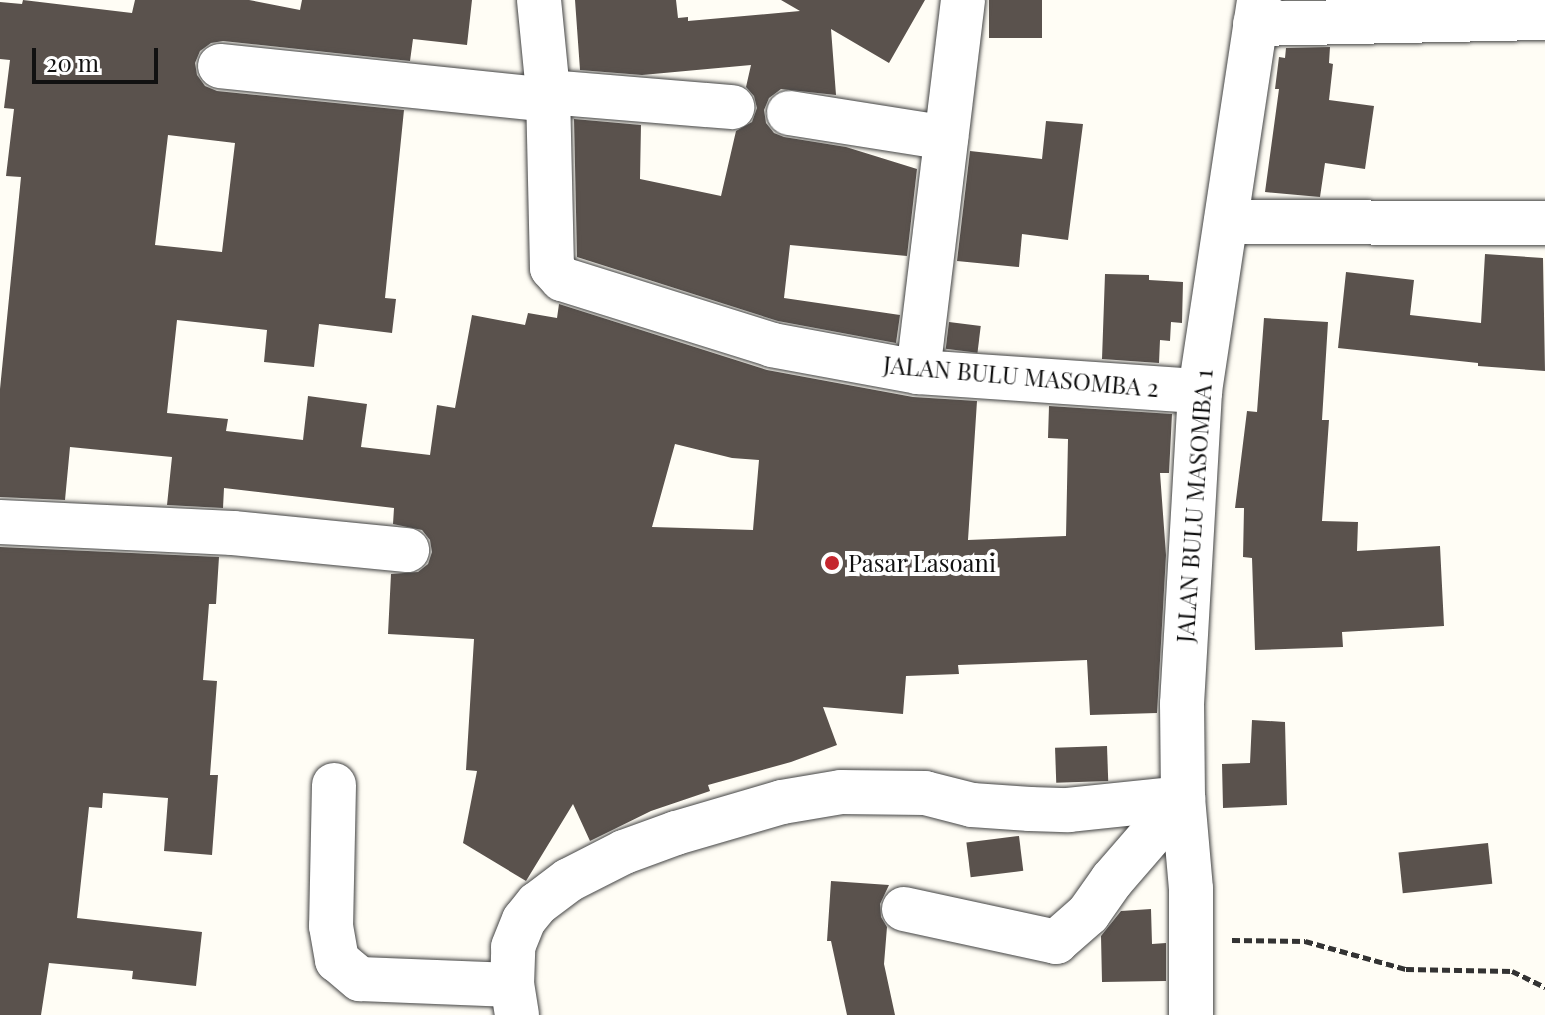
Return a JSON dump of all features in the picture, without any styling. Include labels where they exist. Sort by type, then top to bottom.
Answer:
[{"type":"street","name":"JALAN BULU MASOMBA 2","points":[[539,0],[548,96],[552,268],[555,275],[586,289],[772,345],[918,372],[1200,391]]},
{"type":"street","points":[[918,372],[963,0]]},
{"type":"street","points":[[1257,12],[1545,18]]},
{"type":"street","name":"JALAN BULU MASOMBA 1","points":[[1191,1015],[1191,889],[1183,798],[1185,617],[1200,391],[1257,12]]},
{"type":"street","points":[[220,66],[548,96],[732,107]]},
{"type":"street","points":[[789,113],[946,138]]},
{"type":"street","points":[[1226,222],[1545,223]]},
{"type":"street","points":[[0,522],[233,533],[407,550]]},
{"type":"street","points":[[334,785],[331,926],[337,960],[360,979],[514,1000],[513,947],[524,920],[537,904],[569,880],[624,852],[676,833],[782,802],[841,792],[925,793],[994,808],[1068,810],[1183,798]]},
{"type":"street","points":[[904,909],[1056,942],[1088,914],[1112,880],[1183,798]]},
{"type":"path","points":[[1191,940],[1305,941],[1406,969],[1512,971],[1545,987]]},
{"type":"building","points":[[23,0],[132,13],[135,0],[249,0],[300,10],[302,0],[472,0],[467,45],[413,39],[410,61],[223,41],[211,43],[200,51],[195,63],[197,75],[205,86],[217,91],[404,110],[385,298],[396,299],[392,333],[319,324],[314,367],[264,362],[267,330],[177,320],[167,413],[228,419],[226,431],[303,440],[308,396],[367,404],[361,447],[430,455],[437,405],[455,408],[472,315],[525,325],[528,313],[557,318],[559,304],[767,370],[913,397],[977,401],[968,540],[1066,536],[1068,439],[1048,438],[1049,406],[1172,414],[1169,473],[1160,473],[1166,555],[1157,713],[1090,715],[1087,660],[958,665],[959,674],[906,676],[903,714],[823,707],[837,745],[791,762],[708,785],[710,791],[651,811],[590,841],[573,804],[526,881],[463,843],[477,771],[466,770],[474,639],[388,634],[391,574],[418,572],[428,564],[432,552],[430,540],[422,530],[393,524],[394,508],[224,488],[223,508],[167,505],[172,457],[70,447],[65,500],[0,497],[0,389],[21,177],[6,176],[14,109],[4,108],[10,60],[0,59],[0,2],[22,4]],"holes":[[[168,135],[235,143],[222,252],[155,245]],[[675,444],[732,458],[759,460],[753,530],[652,527]]]},
{"type":"building","points":[[575,0],[676,0],[678,18],[688,17],[688,21],[800,11],[781,0],[925,0],[889,63],[831,29],[836,95],[781,89],[769,98],[764,110],[766,123],[774,133],[784,137],[846,147],[917,169],[907,256],[790,245],[784,298],[900,315],[896,343],[778,321],[577,257],[574,119],[641,125],[640,179],[721,196],[736,131],[752,122],[757,108],[754,96],[746,87],[751,65],[642,75],[580,70]]},
{"type":"building","points":[[989,0],[1042,0],[1042,38],[989,38]]},
{"type":"building","points":[[1330,47],[1329,63],[1333,64],[1329,100],[1374,106],[1365,169],[1325,163],[1320,197],[1265,192],[1279,89],[1275,89],[1279,57],[1285,58],[1286,48]]},
{"type":"building","points":[[1046,121],[1083,124],[1068,240],[1022,234],[1019,267],[957,261],[970,151],[1042,159]]},
{"type":"building","points":[[1485,254],[1543,258],[1545,371],[1478,366],[1478,363],[1338,348],[1346,272],[1414,280],[1410,315],[1481,323]]},
{"type":"building","points":[[1105,274],[1149,275],[1149,280],[1183,282],[1182,323],[1171,322],[1170,341],[1160,340],[1159,363],[1102,359]]},
{"type":"building","points":[[1264,318],[1328,322],[1322,420],[1329,420],[1322,521],[1358,522],[1357,551],[1440,546],[1444,626],[1342,632],[1343,647],[1255,650],[1252,558],[1243,557],[1244,508],[1235,508],[1247,411],[1257,412]]},
{"type":"building","points":[[949,322],[981,326],[977,353],[946,349]]},
{"type":"building","points":[[0,547],[219,557],[216,604],[209,604],[203,680],[217,681],[210,775],[218,775],[212,855],[164,851],[168,798],[103,793],[102,808],[89,807],[77,918],[202,932],[196,986],[132,979],[133,971],[49,963],[41,1015],[0,1015]]},
{"type":"building","points":[[1252,720],[1285,722],[1287,805],[1223,808],[1222,764],[1250,763]]},
{"type":"building","points":[[1107,746],[1108,781],[1056,783],[1055,748]]},
{"type":"building","points":[[1019,836],[1023,871],[971,877],[966,842]]},
{"type":"building","points":[[1488,843],[1492,884],[1403,893],[1398,852]]},
{"type":"building","points":[[831,881],[889,885],[880,904],[881,917],[887,927],[884,964],[895,1015],[847,1015],[831,941],[827,941]]},
{"type":"building","points":[[1151,909],[1152,944],[1166,943],[1166,981],[1102,982],[1101,936],[1121,911]]},
{"type":"place","name":"Pasar Lasoani","points":[[832,563]]}]
